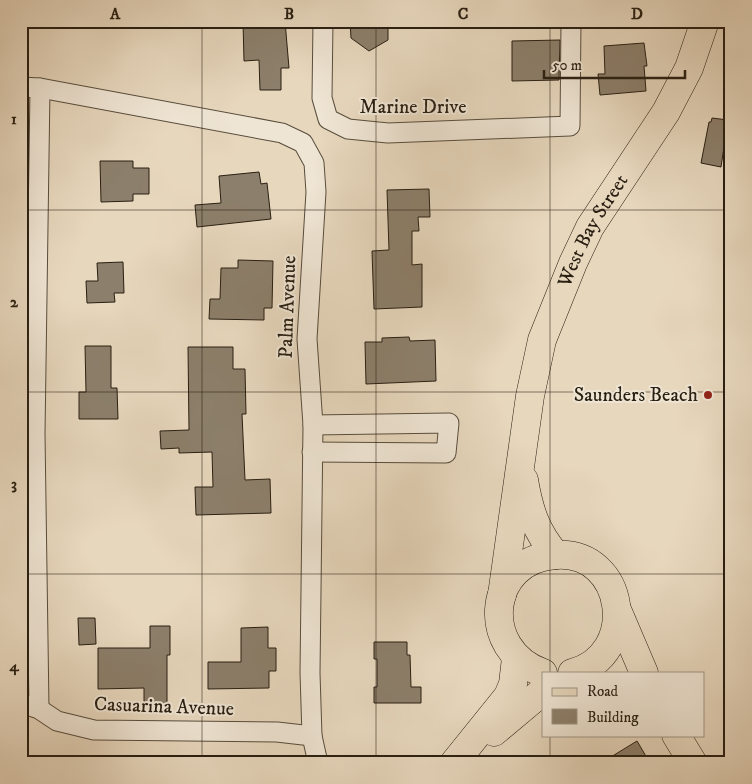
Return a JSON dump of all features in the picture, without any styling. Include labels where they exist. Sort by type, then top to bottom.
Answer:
[{"type":"main road","name":"West Bay Street","points":[[542,673],[525,665],[516,658],[508,647],[500,628],[499,608],[520,456],[542,340],[573,263],[611,193],[666,112],[689,68],[705,21]]},
{"type":"main road","name":"West Bay Street","points":[[520,456],[528,502],[536,527],[556,555]]},
{"type":"main road","name":"West Bay Street","points":[[502,595],[508,582],[517,571],[529,562],[556,555],[584,560],[602,574],[614,594],[618,612],[644,672]]},
{"type":"main road","name":"West Bay Street","points":[[580,672],[601,657],[608,648],[616,631],[618,612]]},
{"type":"main road","points":[[456,763],[508,696],[513,684],[516,658]]},
{"type":"main road","points":[[456,763],[542,693]]},
{"type":"street","name":"Marine Drive","points":[[323,21],[322,98],[328,119],[348,129],[388,133],[570,126],[571,21]]},
{"type":"street","name":"Palm Avenue","points":[[21,87],[40,88],[282,133],[303,143],[314,163],[316,192],[307,339],[313,425],[310,673],[312,736],[318,763]]},
{"type":"street","points":[[30,706],[28,434],[40,88]]},
{"type":"street","points":[[312,452],[446,453],[449,422],[313,425]]},
{"type":"street","name":"Casuarina Avenue","points":[[30,706],[57,721],[94,730],[278,732],[312,736]]},
{"type":"building","points":[[243,21],[285,21],[289,68],[281,68],[281,90],[260,90],[259,60],[244,61]]},
{"type":"building","points":[[350,21],[388,21],[388,40],[369,51],[351,38]]},
{"type":"building","points":[[560,40],[559,80],[512,81],[512,41]]},
{"type":"building","points":[[644,43],[647,66],[644,66],[646,91],[600,95],[598,74],[605,74],[604,46]]},
{"type":"building","points":[[712,118],[728,120],[721,167],[701,163],[709,122],[711,122]]},
{"type":"building","points":[[100,161],[133,161],[133,168],[149,168],[149,194],[133,194],[133,201],[101,202]]},
{"type":"building","points":[[259,172],[261,184],[267,183],[271,219],[197,227],[195,205],[221,203],[219,176]]},
{"type":"building","points":[[429,189],[430,217],[418,217],[419,231],[412,231],[412,265],[422,264],[422,307],[374,309],[372,251],[389,250],[387,190]]},
{"type":"building","points":[[238,260],[273,261],[272,308],[264,308],[264,320],[209,319],[210,299],[220,299],[221,268],[238,268]]},
{"type":"building","points":[[123,262],[124,293],[114,293],[115,302],[87,303],[86,281],[98,281],[97,263]]},
{"type":"building","points":[[409,337],[410,341],[435,340],[436,381],[366,384],[365,342],[382,342],[382,338]]},
{"type":"building","points":[[85,346],[111,346],[111,388],[117,388],[118,419],[79,419],[79,392],[86,392]]},
{"type":"building","points":[[188,347],[233,347],[233,369],[245,369],[246,414],[242,414],[245,480],[270,479],[271,513],[196,515],[195,487],[213,487],[212,452],[179,453],[179,448],[161,449],[160,431],[189,430]]},
{"type":"building","points":[[78,618],[95,618],[96,644],[79,645]]},
{"type":"building","points":[[150,626],[170,626],[170,655],[167,655],[167,703],[144,704],[144,688],[98,689],[98,648],[150,648]]},
{"type":"building","points":[[268,627],[268,648],[276,648],[276,671],[269,671],[269,688],[208,689],[208,662],[241,662],[241,628]]},
{"type":"building","points":[[374,642],[407,642],[407,655],[410,655],[411,687],[421,687],[421,703],[374,703],[374,687],[377,687],[377,659],[374,659]]},
{"type":"building","points":[[637,741],[650,763],[601,763]]},
{"type":"place","name":"Saunders Beach","points":[[708,395]]}]
